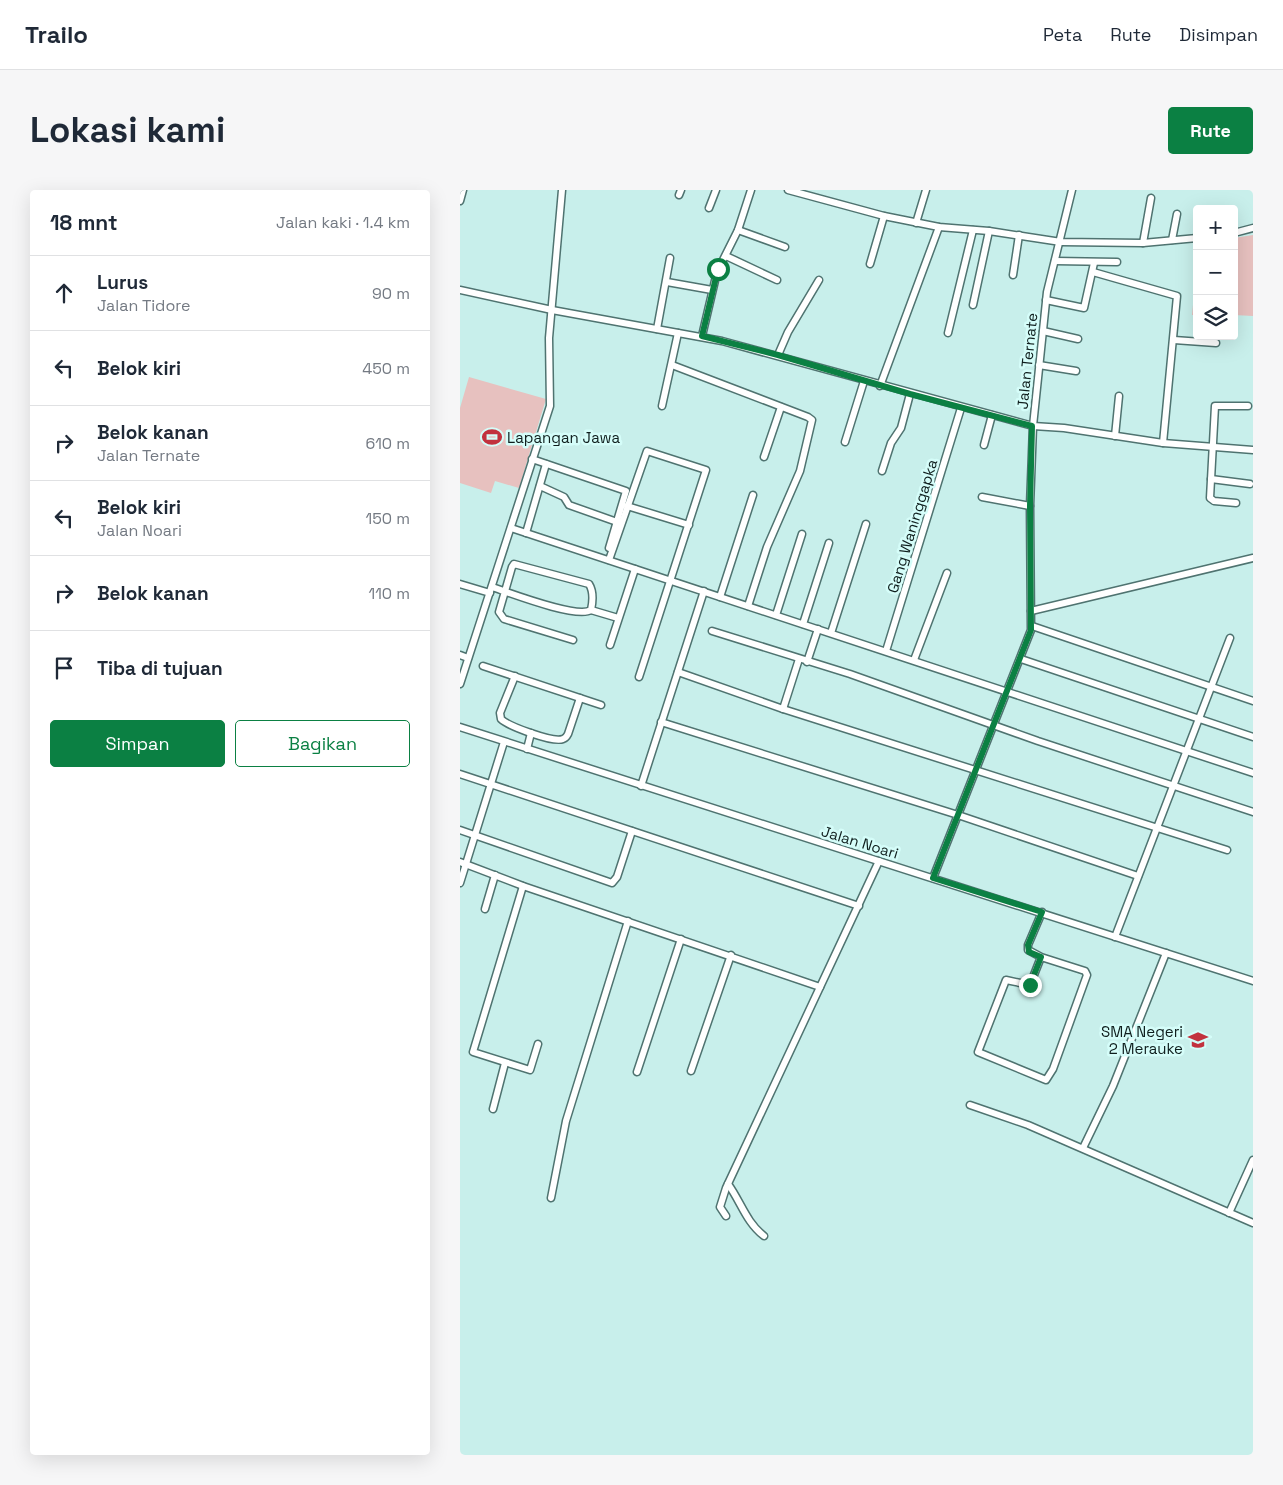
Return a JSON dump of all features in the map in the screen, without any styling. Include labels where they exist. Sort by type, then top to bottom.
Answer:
[{"type":"street","points":[[460,201],[463,190]]},
{"type":"street","points":[[460,684],[551,399],[548,362],[562,190]]},
{"type":"street","points":[[709,208],[716,190]]},
{"type":"street","points":[[702,336],[717,272],[738,230],[750,190]]},
{"type":"street","points":[[788,190],[916,223],[938,227],[989,231],[1060,242],[1143,243],[1193,238]]},
{"type":"street","points":[[916,223],[926,190]]},
{"type":"street","name":"Jalan Ternate","points":[[933,878],[1021,659],[1032,626],[1030,506],[1032,426],[1046,300],[1072,190]]},
{"type":"street","points":[[1143,243],[1151,198]]},
{"type":"street","points":[[1172,240],[1177,214]]},
{"type":"street","points":[[870,264],[884,216]]},
{"type":"street","points":[[880,386],[938,227]]},
{"type":"street","points":[[1238,232],[1253,228]]},
{"type":"street","points":[[738,230],[785,247]]},
{"type":"street","points":[[948,333],[973,230]]},
{"type":"street","points":[[973,305],[989,231]]},
{"type":"street","points":[[1013,275],[1019,235]]},
{"type":"street","points":[[726,256],[777,280]]},
{"type":"street","points":[[657,329],[670,258]]},
{"type":"street","points":[[1056,261],[1117,262]]},
{"type":"street","points":[[1046,300],[1084,308],[1094,263]]},
{"type":"street","points":[[1093,272],[1175,294],[1178,299],[1163,443]]},
{"type":"street","points":[[778,355],[788,332],[819,280]]},
{"type":"street","points":[[667,282],[712,290]]},
{"type":"street","points":[[460,290],[552,310],[702,336],[778,355],[880,386],[1032,426],[1163,443],[1253,450]]},
{"type":"street","points":[[1043,331],[1078,339]]},
{"type":"street","points":[[662,406],[678,333]]},
{"type":"street","points":[[1174,340],[1216,343]]},
{"type":"street","points":[[672,365],[812,420],[800,471],[767,547],[748,606]]},
{"type":"street","points":[[1039,365],[1076,372]]},
{"type":"street","points":[[845,442],[864,381]]},
{"type":"street","points":[[882,471],[891,442],[901,428],[910,394]]},
{"type":"street","points":[[1115,436],[1119,396]]},
{"type":"street","points":[[1236,503],[1211,499],[1212,448],[1216,405],[1248,406]]},
{"type":"street","points":[[764,457],[781,407]]},
{"type":"street","name":"Gang Waninggapka","points":[[886,651],[961,408]]},
{"type":"street","points":[[984,445],[992,415]]},
{"type":"street","points":[[607,559],[646,452],[650,450],[706,470],[639,677]]},
{"type":"street","points":[[533,460],[626,491],[607,559]]},
{"type":"street","points":[[526,533],[540,486],[544,464]]},
{"type":"street","points":[[1211,479],[1250,484]]},
{"type":"street","points":[[540,486],[564,496],[569,505],[617,522]]},
{"type":"street","points":[[720,597],[753,495]]},
{"type":"street","points":[[982,497],[1030,506]]},
{"type":"street","points":[[627,506],[689,525]]},
{"type":"street","points":[[831,633],[866,524]]},
{"type":"street","points":[[511,528],[914,660],[1253,774]]},
{"type":"street","points":[[776,615],[802,534]]},
{"type":"street","points":[[803,624],[828,543]]},
{"type":"street","points":[[1031,611],[1253,558]]},
{"type":"street","points":[[573,640],[501,617],[499,612],[513,565],[518,564],[588,584],[593,593],[591,610]]},
{"type":"street","points":[[610,645],[635,569]]},
{"type":"street","points":[[914,660],[947,573]]},
{"type":"street","points":[[460,584],[505,592],[576,612],[585,613],[591,610],[618,618]]},
{"type":"street","points":[[640,786],[704,591]]},
{"type":"street","points":[[1032,626],[1253,701]]},
{"type":"street","points":[[807,662],[818,629]]},
{"type":"street","points":[[712,631],[886,687],[993,726],[1253,812]]},
{"type":"street","points":[[1115,937],[1230,638]]},
{"type":"street","points":[[460,655],[468,658]]},
{"type":"street","points":[[783,709],[800,659]]},
{"type":"street","points":[[1021,659],[1253,737]]},
{"type":"street","points":[[483,666],[601,705]]},
{"type":"street","points":[[678,672],[783,709],[1227,850]]},
{"type":"street","points":[[515,676],[500,713],[501,719],[531,733],[560,740],[565,738],[580,698]]},
{"type":"street","points":[[661,722],[958,815],[1138,876]]},
{"type":"street","name":"Jalan Noari","points":[[460,727],[1253,981]]},
{"type":"street","points":[[527,749],[531,733]]},
{"type":"street","points":[[460,883],[463,863],[475,836],[504,742]]},
{"type":"street","points":[[460,774],[477,781],[492,783],[632,832],[859,906]]},
{"type":"street","points":[[460,830],[612,883],[617,876],[632,832]]},
{"type":"street","points":[[726,1216],[720,1210],[720,1204],[728,1184],[879,861]]},
{"type":"street","points":[[463,863],[524,886],[731,955],[820,987]]},
{"type":"street","points":[[485,909],[496,875]]},
{"type":"street","points":[[524,886],[473,1052],[531,1070],[538,1044]]},
{"type":"street","points":[[1041,957],[1031,984],[1006,980],[978,1050],[979,1054],[1046,1080],[1054,1069],[1087,975],[1085,971],[1041,957],[1027,949],[1042,912]]},
{"type":"street","points":[[551,1198],[566,1121],[628,921]]},
{"type":"street","points":[[637,1072],[681,939]]},
{"type":"street","points":[[1083,1148],[1113,1086],[1166,953]]},
{"type":"street","points":[[691,1071],[731,955]]},
{"type":"street","points":[[493,1108],[505,1063]]},
{"type":"street","points":[[970,1105],[1028,1125],[1253,1223]]},
{"type":"street","points":[[1229,1212],[1253,1160]]},
{"type":"street","points":[[728,1184],[742,1204],[750,1223],[764,1236]]},
{"type":"shaded area","points":[[1253,235],[1253,316],[1238,315],[1238,237]]},
{"type":"shaded area","points":[[469,377],[546,399],[519,488],[495,481],[491,493],[460,483],[460,408]]},
{"type":"place","name":"Lapangan Jawa","points":[[492,437]]},
{"type":"place","name":"SMA Negeri 2 Merauke","points":[[1198,1040]]},
{"type":"route","points":[[718,269],[702,336],[778,355],[880,386],[1032,426],[1030,506],[1032,626],[1021,659],[933,878],[1042,912],[1027,949],[1032,954],[1041,957],[1030,985]]}]
